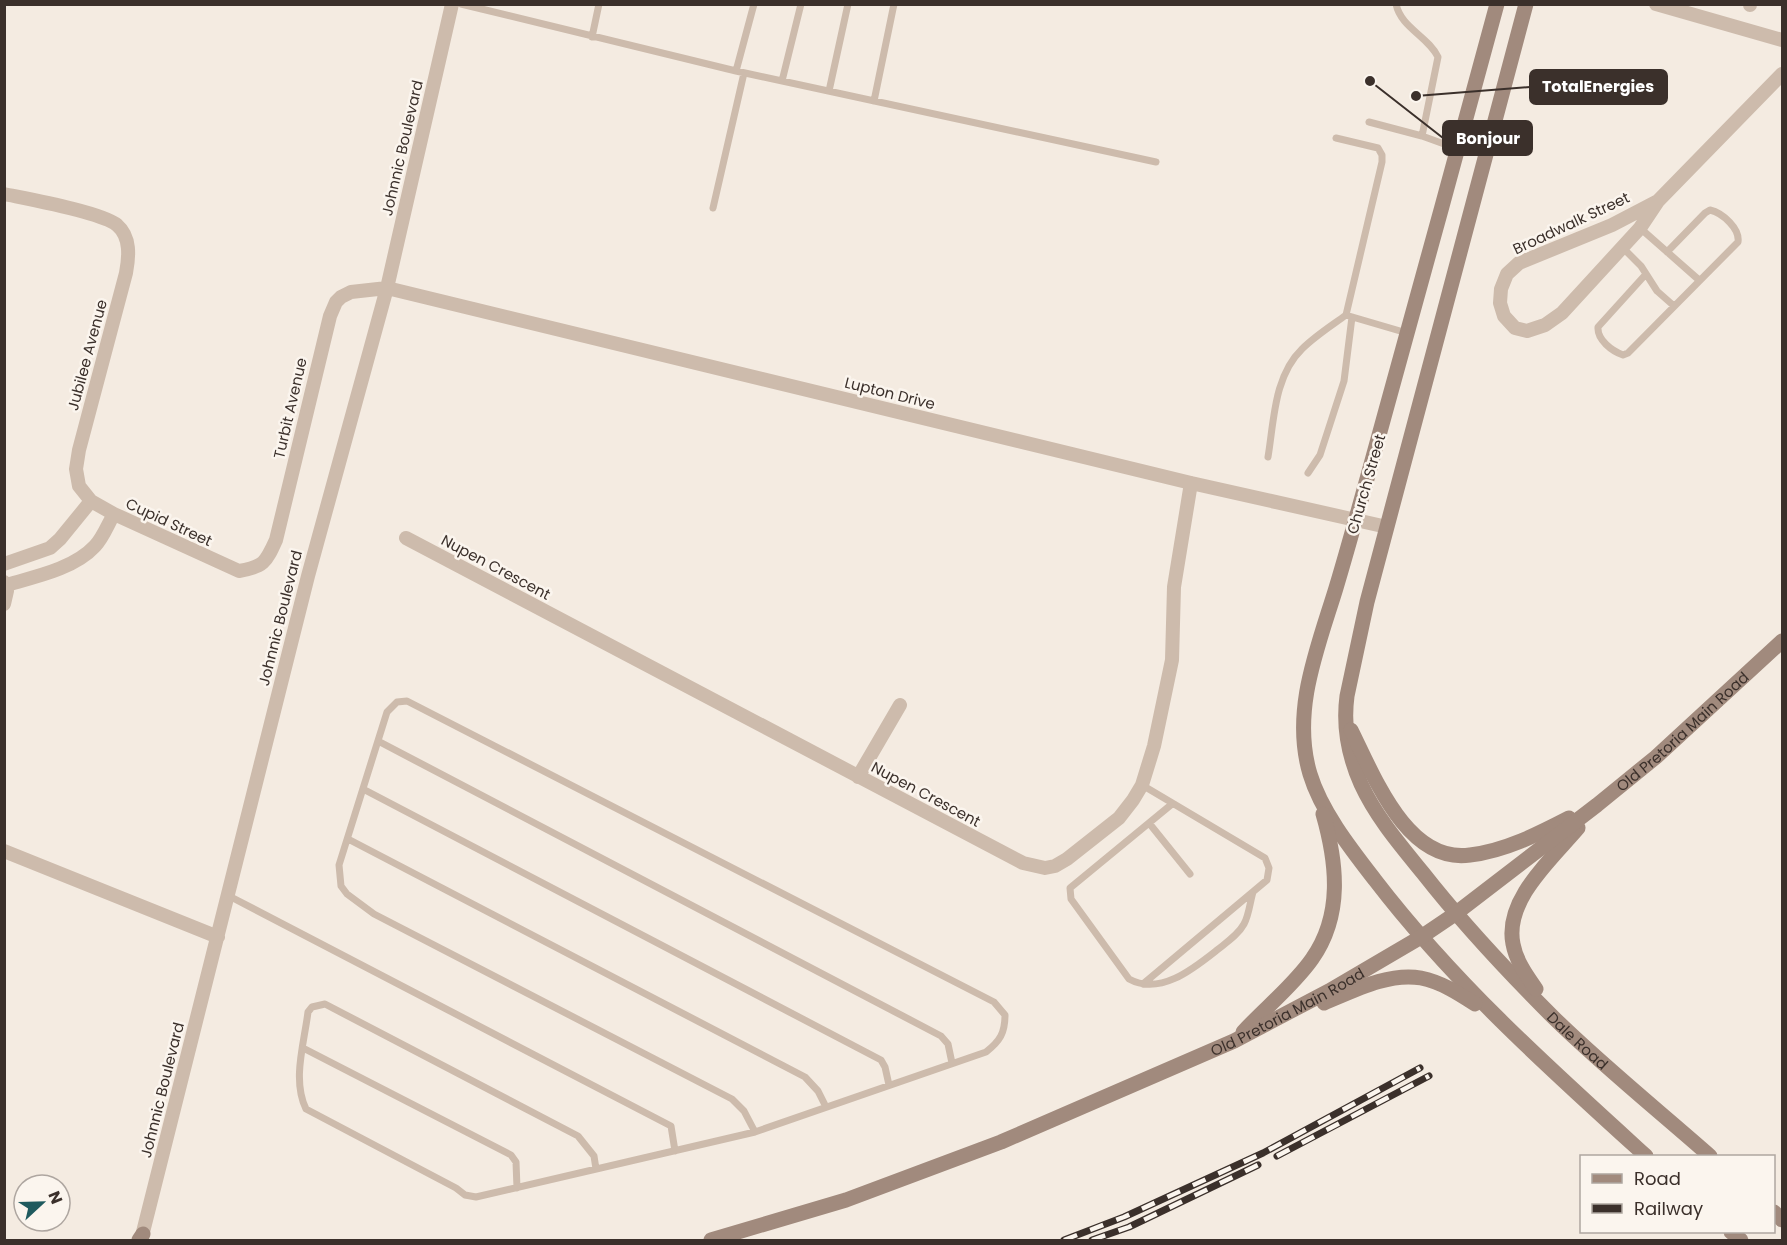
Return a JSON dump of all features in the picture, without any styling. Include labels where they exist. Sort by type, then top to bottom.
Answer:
[{"type":"main road","name":"Church Street","points":[[1421,937],[1358,858],[1316,790],[1305,751],[1304,708],[1312,665],[1356,520],[1497,4]]},
{"type":"main road","name":"Church Street","points":[[1455,914],[1403,849],[1365,791],[1348,745],[1346,706],[1349,682],[1387,527],[1526,4]]},
{"type":"main road","name":"Old Pretoria Main Road","points":[[711,1240],[846,1200],[1048,1122],[1234,1041],[1329,991],[1421,937],[1455,914],[1599,803],[1681,735],[1782,641]]},
{"type":"main road","points":[[1346,721],[1380,788],[1397,815],[1414,836],[1442,853],[1469,856],[1505,847],[1540,833],[1599,803]]},
{"type":"main road","points":[[1234,1041],[1311,962],[1328,929],[1335,898],[1334,862],[1316,790]]},
{"type":"main road","points":[[1578,1039],[1528,977],[1513,947],[1512,932],[1514,915],[1527,889],[1599,803]]},
{"type":"main road","name":"Dale Road","points":[[1455,914],[1555,1019],[1709,1155]]},
{"type":"main road","points":[[1421,937],[1495,1017],[1645,1155]]},
{"type":"main road","points":[[1249,1033],[1370,985],[1408,977],[1420,977],[1442,984],[1495,1017]]},
{"type":"street","name":"Johnnic Boulevard","points":[[141,1238],[308,576],[387,288],[452,4]]},
{"type":"street","points":[[1656,4],[1684,8],[1782,40]]},
{"type":"street","name":"Broadwalk Street","points":[[1658,201],[1612,225],[1519,263],[1507,274],[1501,289],[1500,303],[1504,316],[1515,328],[1527,331],[1545,325],[1562,313],[1640,228],[1658,201],[1782,74]]},
{"type":"street","name":"Jubilee Avenue","points":[[4,194],[98,216],[116,224],[125,235],[129,261],[79,450],[76,470],[79,484]]},
{"type":"street","name":"Lupton Drive","points":[[387,288],[1191,483],[1387,527]]},
{"type":"street","name":"Turbit Avenue","points":[[255,569],[268,558],[276,540],[324,335],[336,302],[351,292],[387,288]]},
{"type":"street","name":"Nupen Crescent","points":[[406,538],[1023,863],[1041,868],[1062,862],[1101,833],[1128,807],[1142,785],[1154,746],[1172,660],[1174,587],[1191,483]]},
{"type":"street","name":"Cupid Street","points":[[79,484],[91,501],[114,514],[225,566],[239,571],[255,569]]},
{"type":"street","points":[[4,564],[50,548],[91,501]]},
{"type":"street","points":[[4,604],[7,591],[5,584],[63,568],[78,559],[95,547],[114,514]]},
{"type":"street","points":[[858,777],[900,705]]},
{"type":"street","points":[[4,851],[218,937]]},
{"type":"lane","points":[[460,4],[592,38],[740,72],[1156,162]]},
{"type":"lane","points":[[592,38],[599,4]]},
{"type":"lane","points":[[713,208],[754,4]]},
{"type":"lane","points":[[782,81],[801,4]]},
{"type":"lane","points":[[830,91],[848,4]]},
{"type":"lane","points":[[874,101],[894,4]]},
{"type":"lane","points":[[1396,4],[1401,18],[1433,46],[1438,57],[1422,136]]},
{"type":"lane","points":[[1369,122],[1422,136],[1458,149]]},
{"type":"lane","points":[[1308,473],[1320,455],[1344,381],[1349,316],[1382,155],[1378,148],[1336,138]]},
{"type":"lane","points":[[1647,274],[1598,327],[1600,338],[1618,354],[1628,353],[1738,242],[1739,236],[1736,230],[1710,210],[1667,252]]},
{"type":"lane","points":[[1640,228],[1699,280]]},
{"type":"lane","points":[[1622,247],[1647,274],[1657,291],[1674,306]]},
{"type":"lane","points":[[1349,316],[1407,333]]},
{"type":"lane","points":[[1268,457],[1279,388],[1285,372],[1300,350],[1349,316]]},
{"type":"lane","points":[[596,1169],[594,1156],[578,1136],[325,1004],[312,1007],[308,1012],[298,1084],[300,1098],[306,1109],[456,1188],[465,1195],[476,1197],[755,1132],[986,1052],[1000,1041],[1005,1027],[1005,1015],[994,1002],[407,701],[397,702],[387,712],[339,866],[341,886],[347,894],[374,915],[732,1099],[744,1111],[755,1132]]},
{"type":"lane","points":[[378,741],[941,1036],[948,1044],[952,1063]]},
{"type":"lane","points":[[1142,785],[1264,858],[1269,868],[1268,880],[1143,984]]},
{"type":"lane","points":[[363,789],[881,1060],[889,1085]]},
{"type":"lane","points":[[1172,804],[1070,888],[1069,894],[1129,979],[1143,984],[1160,983],[1179,977],[1197,966],[1233,937],[1244,923],[1253,892]]},
{"type":"lane","points":[[1149,823],[1190,874]]},
{"type":"lane","points":[[348,839],[805,1077],[818,1091],[826,1107]]},
{"type":"lane","points":[[229,896],[671,1126],[675,1150]]},
{"type":"lane","points":[[303,1048],[511,1155],[516,1162],[517,1188]]},
{"type":"railway","points":[[1064,1240],[1124,1217],[1263,1153],[1420,1068]]},
{"type":"railway","points":[[1277,1156],[1429,1076]]},
{"type":"railway","points":[[1092,1240],[1129,1227],[1258,1165]]},
{"type":"place","name":"Bonjour","points":[[1370,81]]},
{"type":"place","name":"TotalEnergies","points":[[1416,96]]}]
